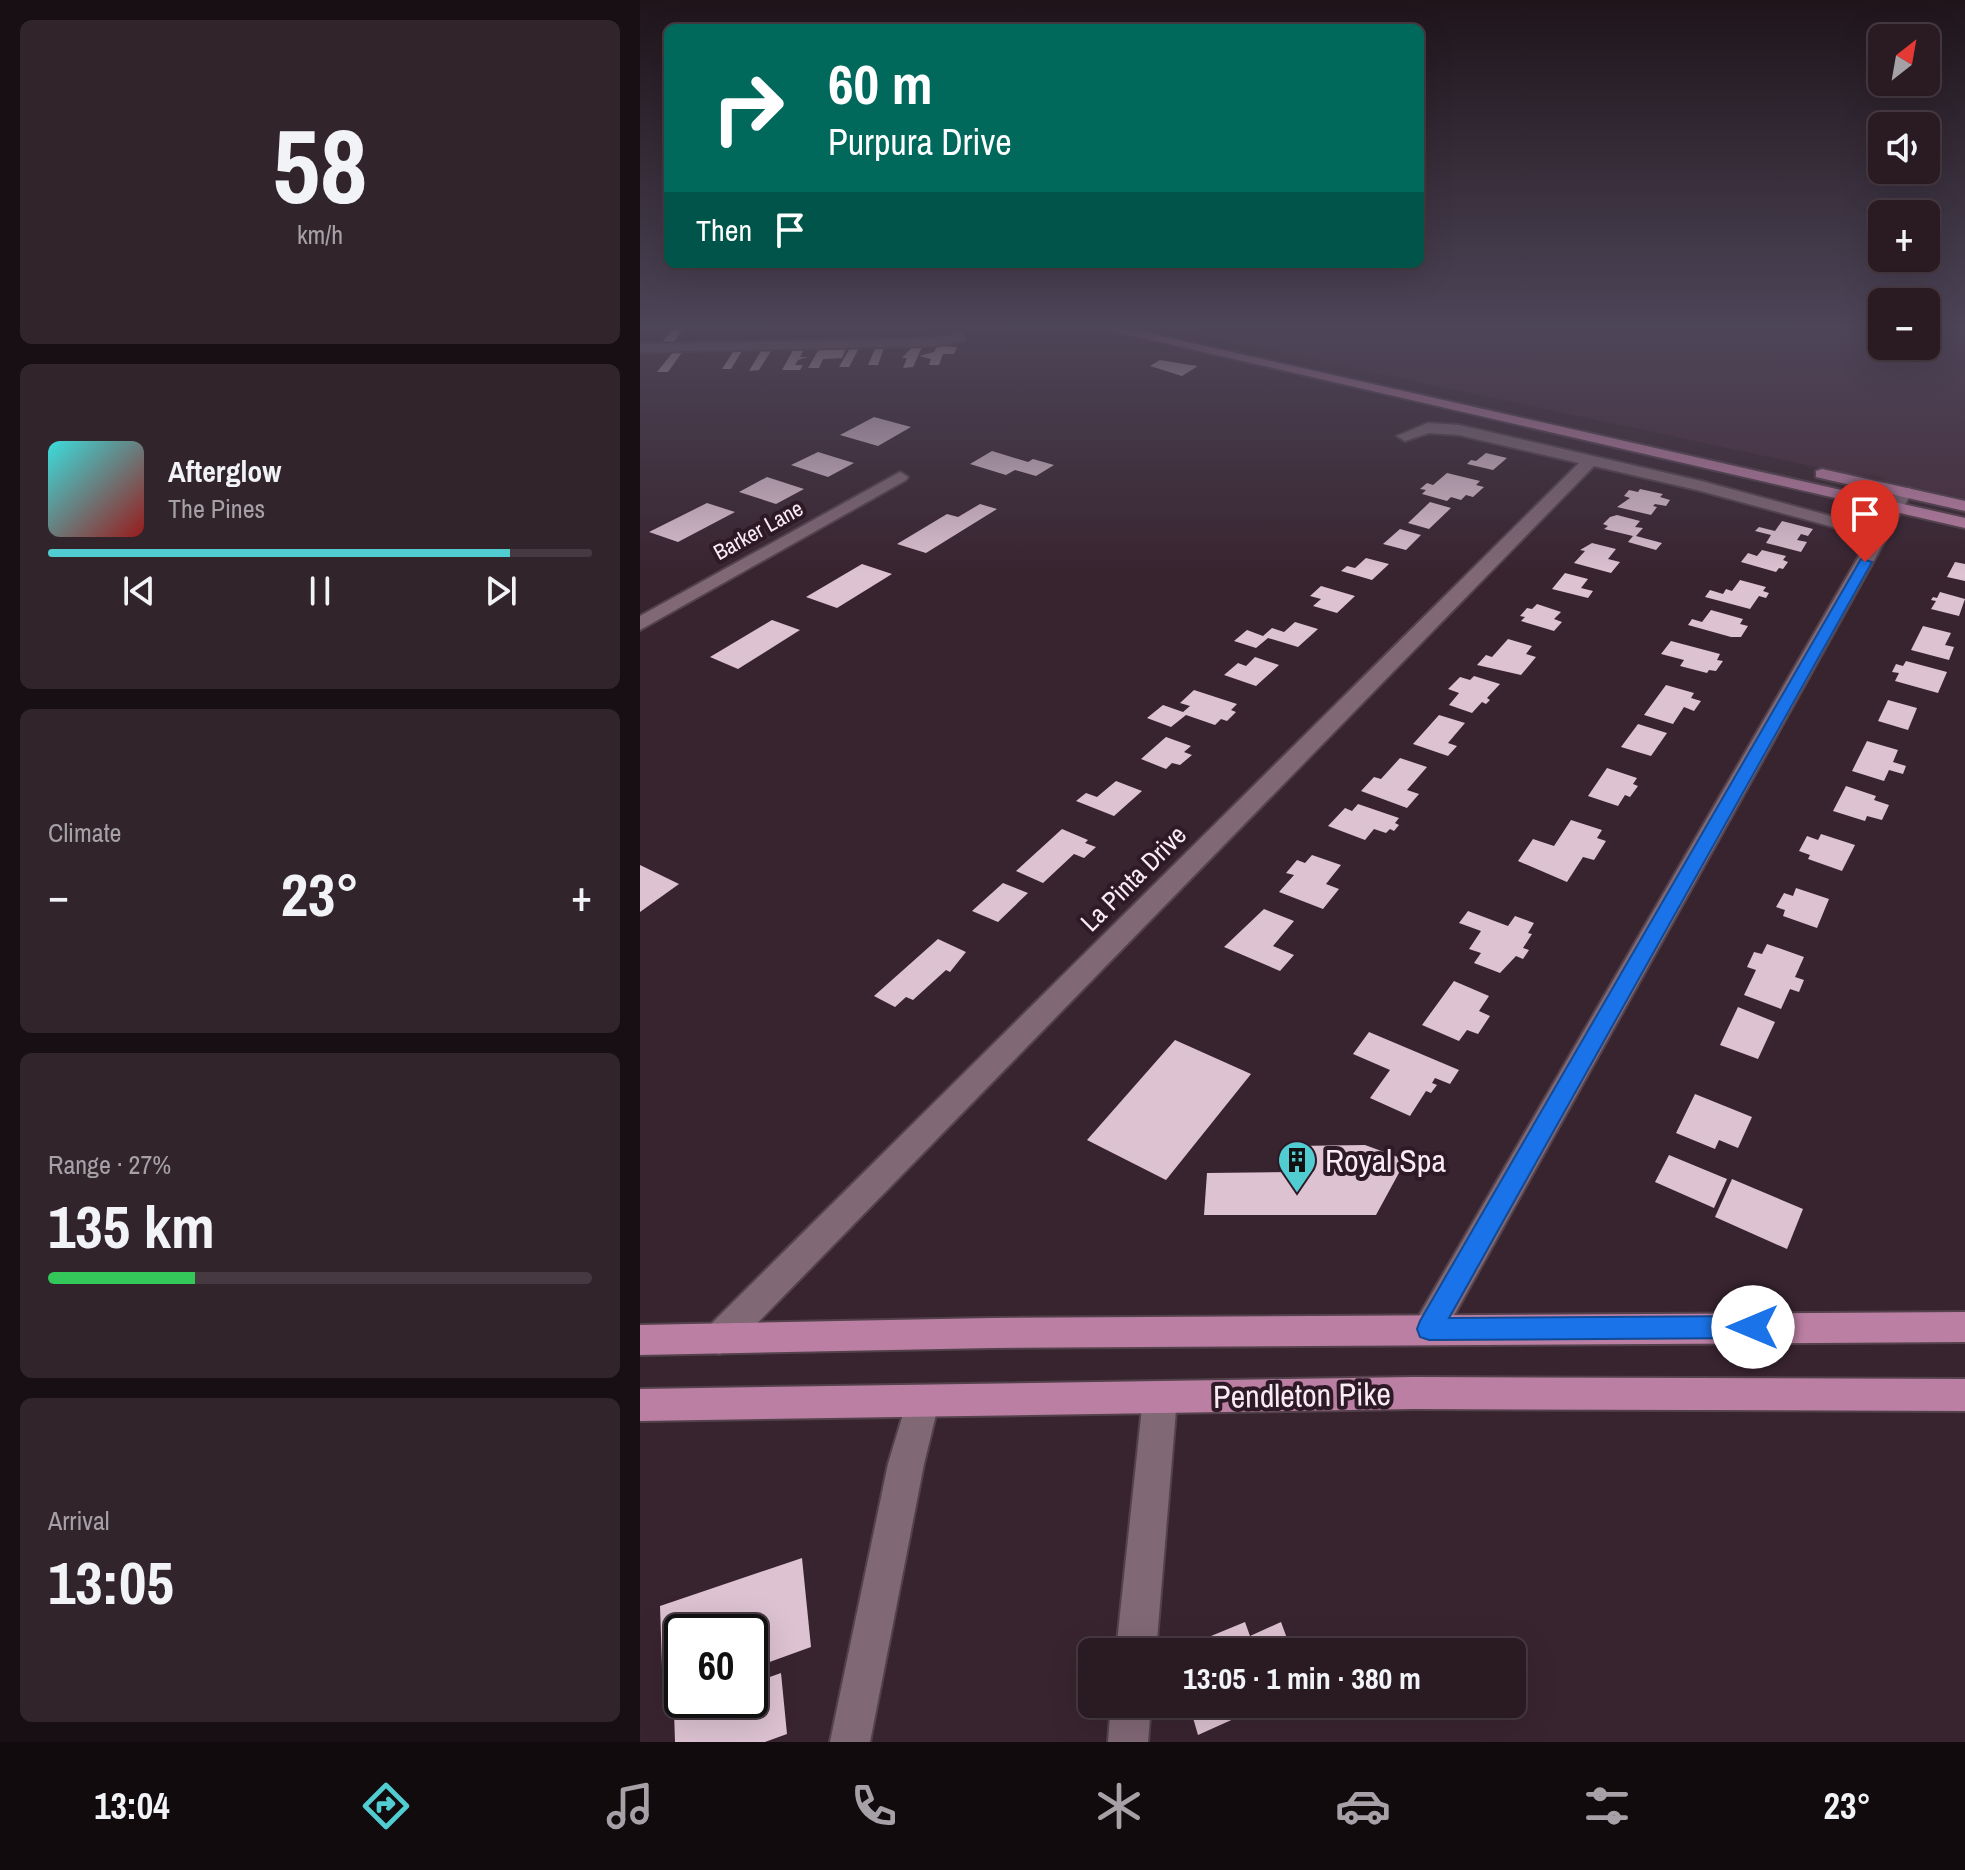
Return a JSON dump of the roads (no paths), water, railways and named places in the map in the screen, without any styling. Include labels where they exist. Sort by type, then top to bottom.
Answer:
[{"type":"main road","points":[[1481,410],[1900,500],[1965,506]]},
{"type":"main road","points":[[1509,410],[1900,500],[1965,523]]},
{"type":"main road","points":[[640,1340],[1429,1329],[1965,1327]]},
{"type":"main road","name":"Pendleton Pike","points":[[640,1405],[1413,1393],[1965,1395]]},
{"type":"street","points":[[1405,436],[1428,428],[1459,430],[1735,495],[1881,535]]},
{"type":"street","name":"La Pinta Drive","points":[[719,1339],[1590,461]]},
{"type":"street","name":"Barker Lane","points":[[640,624],[900,477]]},
{"type":"street","points":[[1429,1329],[1900,500]]},
{"type":"street","points":[[1137,1638],[1160,1398]]},
{"type":"street","points":[[850,1742],[906,1464],[922,1402]]},
{"type":"street","points":[[1128,1742],[1130,1718]]},
{"type":"place","name":"Royal Spa","points":[[1297,1194]]}]
